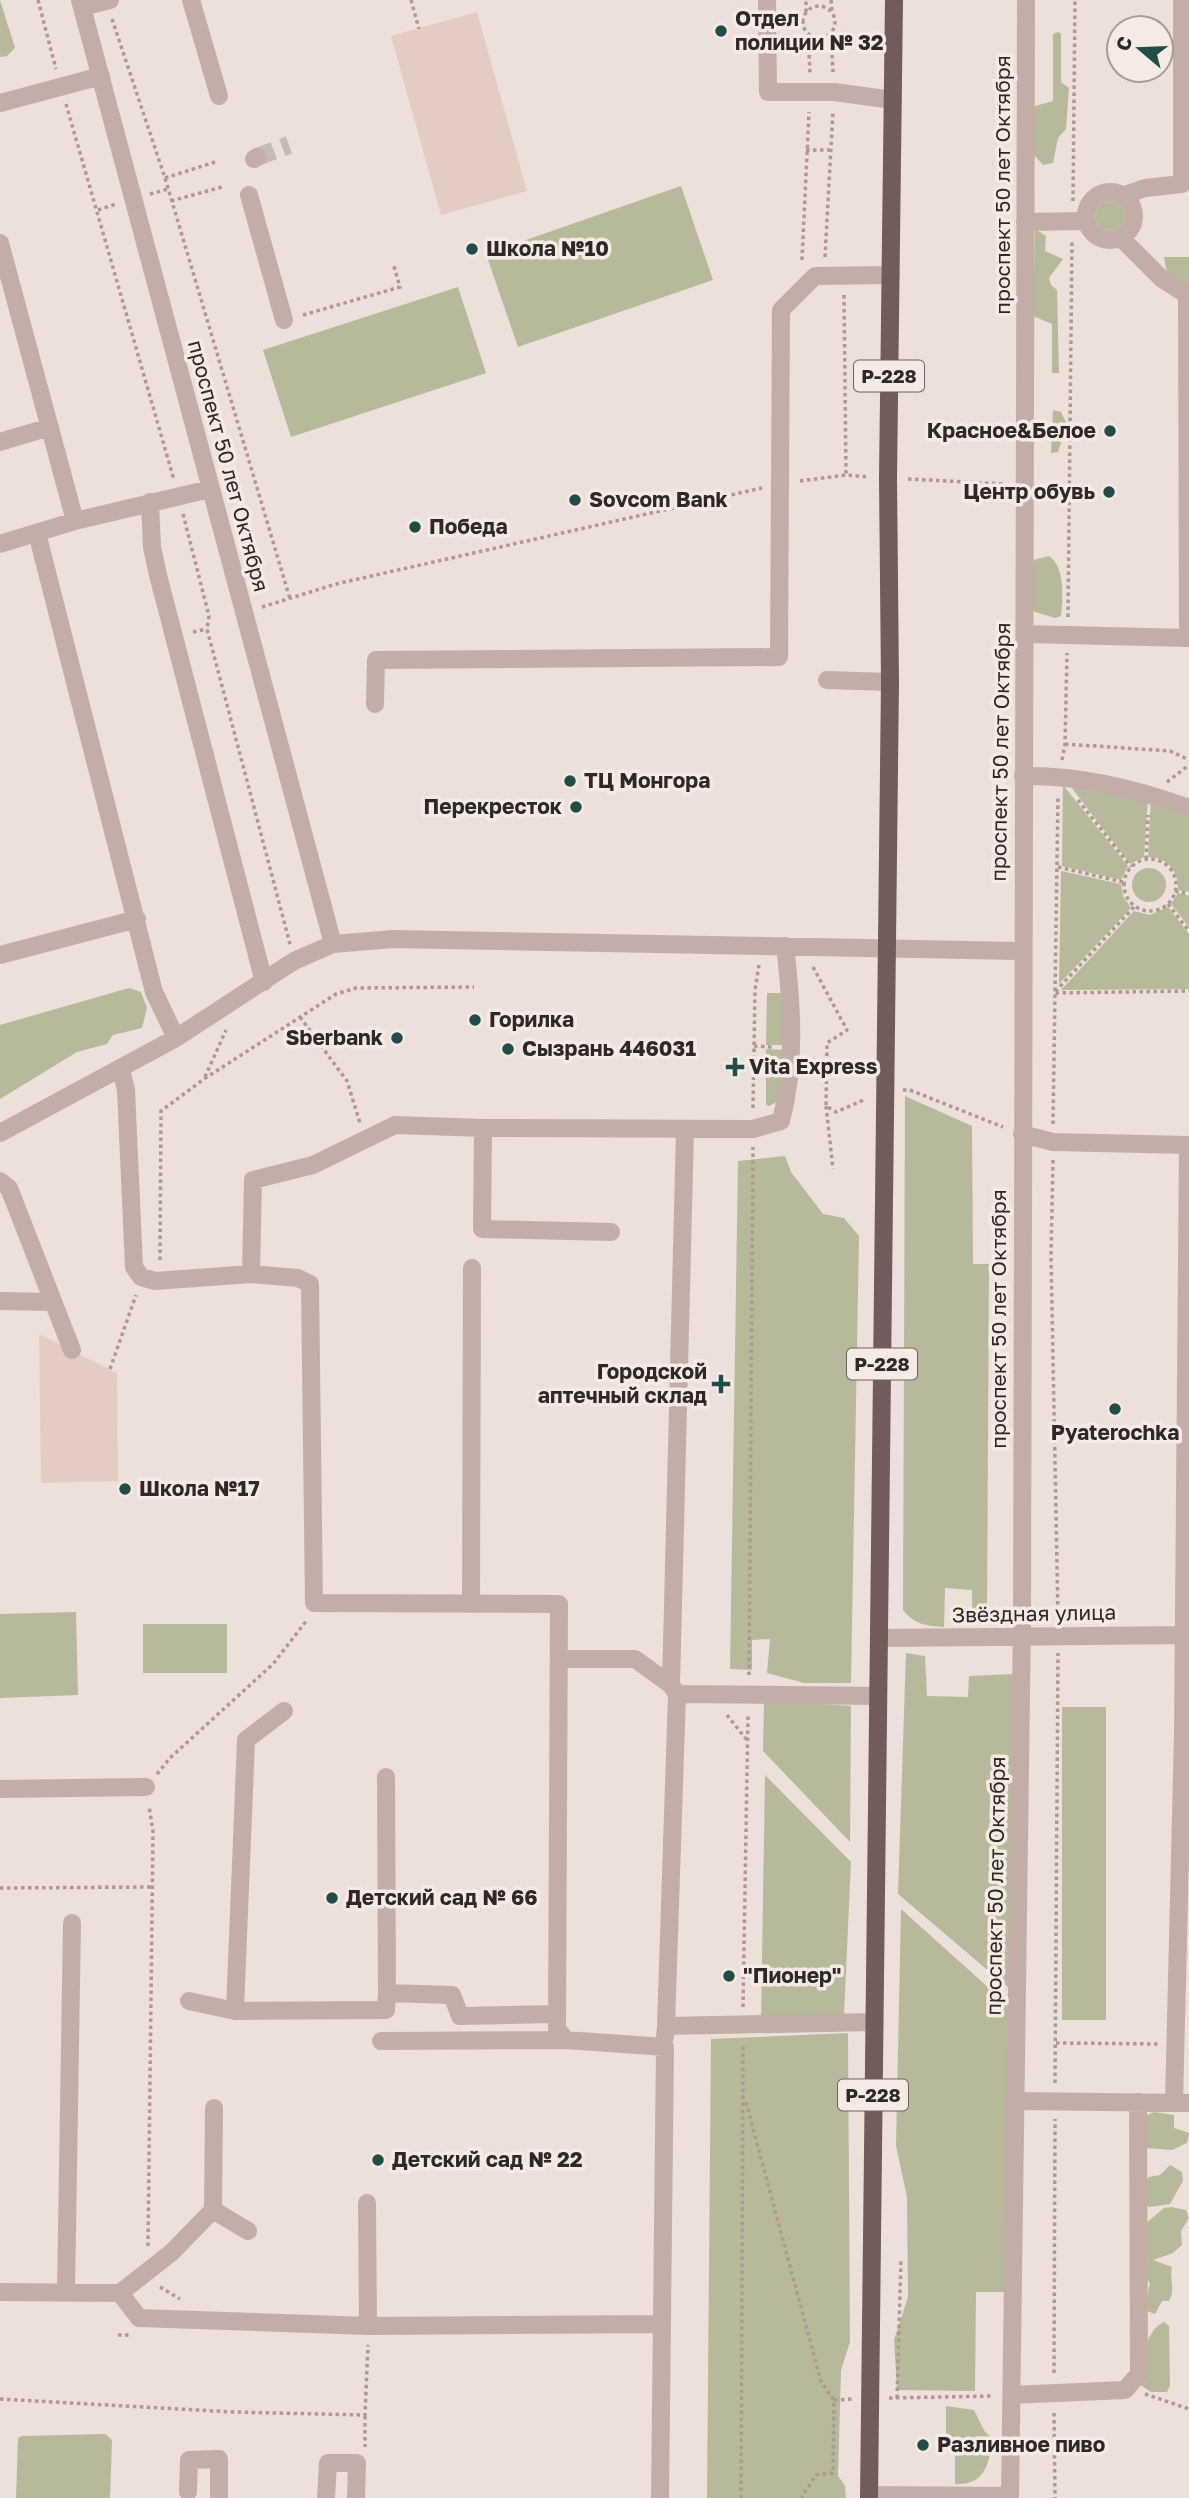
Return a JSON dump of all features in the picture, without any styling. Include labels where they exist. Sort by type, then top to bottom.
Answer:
[{"type":"main road","name":"проспект 50 лет Октября","points":[[869,2496],[890,682],[888,478],[894,0]]},
{"type":"street","points":[[81,4],[108,0]]},
{"type":"street","points":[[191,0],[219,96]]},
{"type":"street","points":[[767,0],[768,92],[834,92],[892,100]]},
{"type":"street","name":"проспект 50 лет Октября","points":[[869,2496],[1010,2497],[1022,1638],[1026,0]]},
{"type":"street","points":[[1122,196],[1145,187],[1185,184],[1182,0]]},
{"type":"street","name":"проспект 50 лет Октября","points":[[81,4],[332,944]]},
{"type":"street","points":[[0,103],[101,76]]},
{"type":"street","points":[[1079,222],[1093,199],[1107,192],[1122,196],[1132,206],[1133,221],[1121,238]]},
{"type":"street","points":[[249,195],[284,320]]},
{"type":"street","points":[[1025,222],[1079,222],[1099,238],[1121,238],[1162,279],[1188,295],[1189,638],[1025,634]]},
{"type":"street","points":[[0,243],[7,294],[50,427],[75,521]]},
{"type":"street","points":[[375,704],[376,660],[779,657],[781,310],[815,276],[891,275]]},
{"type":"street","points":[[0,442],[50,427]]},
{"type":"street","points":[[0,544],[75,521],[210,489]]},
{"type":"street","points":[[150,502],[152,547],[158,575],[264,982]]},
{"type":"street","points":[[37,533],[154,992],[176,1038]]},
{"type":"street","points":[[827,680],[890,682]]},
{"type":"street","points":[[1023,776],[1058,775],[1156,796],[1189,808]]},
{"type":"street","points":[[0,955],[136,919]]},
{"type":"street","points":[[0,1133],[176,1038],[295,961],[332,944],[393,939],[1022,951]]},
{"type":"street","points":[[251,1274],[253,1180],[313,1165],[395,1125],[685,1130],[753,1129],[781,1121],[789,1090],[793,946]]},
{"type":"street","points":[[121,1069],[126,1090],[134,1267],[141,1277],[155,1281],[251,1274],[298,1278],[310,1284],[314,1603],[559,1604],[555,2014],[557,2029],[566,2040]]},
{"type":"street","points":[[483,1128],[482,1229],[611,1232]]},
{"type":"street","points":[[660,2498],[665,2048],[685,1130]]},
{"type":"street","points":[[1016,2101],[1181,2103],[1176,2045],[1183,2007],[1186,1733],[1188,1145],[1053,1142],[1022,1135]]},
{"type":"street","points":[[0,1181],[2,1194],[65,1346]]},
{"type":"street","points":[[471,1602],[472,1268]]},
{"type":"street","points":[[0,1301],[48,1301]]},
{"type":"street","name":"Звёздная улица","points":[[879,1638],[1186,1635]]},
{"type":"street","points":[[559,1659],[635,1660],[674,1690],[710,1694],[878,1696]]},
{"type":"street","points":[[235,2011],[246,1740],[284,1711]]},
{"type":"street","points":[[189,2001],[235,2011],[386,2010],[386,1777]]},
{"type":"street","points":[[0,1789],[146,1787]]},
{"type":"street","points":[[65,2292],[72,1923]]},
{"type":"street","points":[[387,1993],[452,1995],[460,2016],[555,2014]]},
{"type":"street","points":[[666,2026],[874,2022]]},
{"type":"street","points":[[381,2041],[566,2040],[665,2048]]},
{"type":"street","points":[[1013,2395],[1129,2388],[1141,2367],[1138,2102]]},
{"type":"street","points":[[0,2292],[120,2293],[153,2266],[213,2210],[214,2108]]},
{"type":"street","points":[[367,2203],[368,2326]]},
{"type":"street","points":[[213,2210],[248,2231]]},
{"type":"street","points":[[120,2293],[139,2318],[368,2326],[660,2324]]},
{"type":"street","points":[[188,2492],[189,2460],[219,2459],[219,2498]]},
{"type":"street","points":[[326,2498],[328,2463],[345,2462],[356,2463],[356,2498]]},
{"type":"path","points":[[108,0],[165,178],[290,598]]},
{"type":"path","points":[[411,0],[418,29]]},
{"type":"path","points":[[801,260],[811,92],[808,34],[803,22],[806,0]]},
{"type":"path","points":[[808,34],[817,38],[831,34],[835,25],[831,0]]},
{"type":"path","points":[[1055,2498],[1058,1637],[1051,1255],[1058,775],[1065,744],[1079,222],[1075,0]]},
{"type":"path","points":[[806,12],[819,5],[832,11]]},
{"type":"path","points":[[806,150],[830,150]]},
{"type":"path","points":[[165,178],[215,162]]},
{"type":"path","points":[[171,201],[222,187]]},
{"type":"path","points":[[284,320],[400,287],[393,263]]},
{"type":"path","points":[[244,613],[335,584],[728,494],[846,475],[983,485]]},
{"type":"path","points":[[1065,744],[1170,751],[1189,761]]},
{"type":"path","points":[[1058,775],[1131,867]]},
{"type":"path","points":[[1146,859],[1162,862],[1174,874],[1175,891],[1168,904],[1156,911],[1134,907],[1125,896],[1123,882],[1131,867],[1146,859]]},
{"type":"path","points":[[1058,867],[1123,882]]},
{"type":"path","points":[[1175,891],[1189,894]]},
{"type":"path","points":[[1168,904],[1189,931]]},
{"type":"path","points":[[1054,993],[1134,907]]},
{"type":"path","points":[[741,2498],[743,2025],[749,1694],[753,1129],[755,990],[761,946]]},
{"type":"path","points":[[793,946],[847,1030],[827,1043],[826,1106],[833,1169]]},
{"type":"path","points":[[110,1369],[141,1277],[160,1265],[161,1111],[204,1079],[336,994],[356,988],[474,987]]},
{"type":"path","points":[[1054,993],[1189,991]]},
{"type":"path","points":[[204,1079],[226,1029],[229,1006]]},
{"type":"path","points":[[300,1017],[346,1081],[365,1138]]},
{"type":"path","points":[[826,1106],[836,1112],[885,1090],[910,1090],[1022,1135]]},
{"type":"path","points":[[191,2302],[160,2289],[153,2266],[148,2228],[153,1832],[146,1787],[170,1758],[273,1664],[303,1626],[314,1603]]},
{"type":"path","points":[[710,1694],[748,1741]]},
{"type":"path","points":[[0,1888],[153,1887]]},
{"type":"path","points":[[1056,2043],[1176,2045]]},
{"type":"path","points":[[744,2096],[821,2382],[834,2400],[833,2473],[816,2475],[802,2498]]},
{"type":"path","points":[[148,2228],[153,2266]]},
{"type":"path","points":[[897,2398],[901,2259]]},
{"type":"path","points":[[0,2399],[233,2412],[365,2415],[368,2326]]},
{"type":"path","points":[[1129,2388],[1189,2409]]},
{"type":"path","points":[[834,2400],[1013,2395]]},
{"type":"green space","points":[[0,0],[15,48],[7,56],[0,57]]},
{"type":"green space","points":[[1053,34],[1061,34],[1061,82],[1069,88],[1066,129],[1058,138],[1053,163],[1043,165],[1034,155],[1033,112],[1035,106],[1053,101]]},
{"type":"green space","points":[[681,186],[713,280],[518,347],[486,254]]},
{"type":"green space","points":[[1110,201],[1121,205],[1125,216],[1121,227],[1110,231],[1099,227],[1095,216],[1099,205]]},
{"type":"green space","points":[[1035,229],[1046,236],[1045,251],[1063,259],[1049,278],[1051,285],[1057,290],[1059,373],[1052,373],[1052,324],[1033,316]]},
{"type":"green space","points":[[1164,257],[1189,257],[1189,289],[1167,273]]},
{"type":"green space","points":[[458,287],[486,373],[291,437],[263,350]]},
{"type":"green space","points":[[1053,410],[1061,412],[1067,424],[1058,452],[1051,453]]},
{"type":"green space","points":[[1049,556],[1058,567],[1062,583],[1061,616],[1055,618],[1032,611],[1032,565],[1034,560]]},
{"type":"green space","points":[[1068,783],[1148,797],[1144,857],[1130,864]]},
{"type":"green space","points":[[1063,785],[1128,866],[1121,880],[1062,866]]},
{"type":"green space","points":[[1151,797],[1189,810],[1189,892],[1178,890],[1174,871],[1166,862],[1148,857]]},
{"type":"green space","points":[[1149,868],[1161,873],[1166,885],[1161,897],[1149,902],[1137,897],[1132,885],[1137,873]]},
{"type":"green space","points":[[1061,871],[1121,884],[1123,896],[1131,908],[1059,984]]},
{"type":"green space","points":[[1178,893],[1189,896],[1189,927],[1171,904]]},
{"type":"green space","points":[[1168,907],[1189,934],[1189,989],[1061,990],[1134,911],[1150,915]]},
{"type":"green space","points":[[129,988],[141,992],[147,1008],[142,1028],[113,1035],[107,1044],[77,1052],[0,1099],[0,1025]]},
{"type":"green space","points":[[767,993],[789,993],[788,1045],[766,1045]]},
{"type":"green space","points":[[766,1049],[787,1050],[781,1100],[769,1106],[766,1105]]},
{"type":"green space","points":[[905,1096],[972,1126],[973,1264],[989,1264],[987,1614],[981,1622],[972,1618],[972,1590],[945,1588],[944,1627],[921,1623],[903,1610]]},
{"type":"green space","points":[[785,1156],[791,1172],[823,1214],[844,1218],[859,1236],[851,1683],[804,1683],[767,1673],[770,1639],[752,1640],[752,1670],[730,1669],[738,1161]]},
{"type":"green space","points":[[76,1612],[78,1695],[0,1698],[0,1614]]},
{"type":"green space","points":[[143,1624],[227,1624],[227,1673],[143,1673]]},
{"type":"green space","points":[[906,1653],[925,1656],[927,1696],[968,1697],[969,1676],[1014,1674],[1011,1990],[898,1894]]},
{"type":"green space","points":[[764,1700],[851,1706],[850,1842],[763,1751]]},
{"type":"green space","points":[[1062,1707],[1106,1707],[1106,2020],[1062,2020]]},
{"type":"green space","points":[[765,1775],[851,1862],[844,2014],[761,2020]]},
{"type":"green space","points":[[901,1909],[1010,2007],[1008,2292],[976,2292],[975,2391],[897,2390],[894,2340],[908,2297],[907,2197],[896,2146]]},
{"type":"green space","points":[[848,2033],[850,2342],[841,2370],[838,2476],[845,2486],[846,2498],[707,2498],[711,2039]]},
{"type":"green space","points":[[1154,2112],[1174,2115],[1174,2128],[1189,2133],[1187,2143],[1172,2150],[1146,2148],[1145,2116]]},
{"type":"green space","points":[[1170,2165],[1182,2172],[1183,2181],[1170,2204],[1150,2207],[1142,2204],[1143,2184],[1149,2177],[1160,2175]]},
{"type":"green space","points":[[1164,2208],[1186,2210],[1189,2218],[1181,2231],[1182,2245],[1173,2253],[1153,2260],[1172,2267],[1171,2297],[1169,2301],[1162,2301],[1155,2314],[1144,2310],[1150,2283],[1143,2275],[1148,2260],[1143,2258],[1145,2224]]},
{"type":"green space","points":[[1164,2322],[1169,2326],[1170,2385],[1167,2392],[1151,2392],[1138,2383],[1148,2340],[1157,2326]]},
{"type":"green space","points":[[946,2406],[974,2410],[985,2432],[991,2437],[990,2455],[984,2471],[980,2477],[965,2484],[955,2484],[955,2440],[946,2439]]},
{"type":"green space","points":[[105,2434],[112,2440],[110,2498],[16,2498],[18,2438]]},
{"type":"shaded area","points":[[477,12],[527,191],[441,215],[391,36]]},
{"type":"shaded area","points":[[39,1334],[117,1373],[118,1481],[41,1483]]},
{"type":"tunnel","points":[[257,157],[289,145]]},
{"type":"place","name":"Отдел полиции № 32","points":[[721,31]]},
{"type":"place","name":"Школа №10","points":[[472,249]]},
{"type":"place","name":"Красное&Белое","points":[[1110,431]]},
{"type":"place","name":"Центр обувь","points":[[1109,492]]},
{"type":"place","name":"Sovcom Bank","points":[[575,500]]},
{"type":"place","name":"Победа","points":[[415,527]]},
{"type":"place","name":"ТЦ Монгора","points":[[570,781]]},
{"type":"place","name":"Перекресток","points":[[576,807]]},
{"type":"place","name":"Горилка","points":[[475,1020]]},
{"type":"place","name":"Sberbank","points":[[397,1038]]},
{"type":"place","name":"Сызрань 446031","points":[[508,1049]]},
{"type":"place","name":"Vita Express","points":[[735,1067]]},
{"type":"place","name":"Городской аптечный склад","points":[[721,1384]]},
{"type":"place","name":"Pyaterochka","points":[[1115,1409]]},
{"type":"place","name":"Школа №17","points":[[125,1489]]},
{"type":"place","name":"Детский сад № 66","points":[[332,1898]]},
{"type":"place","name":"\"Пионер\"","points":[[729,1976]]},
{"type":"place","name":"Детский сад № 22","points":[[378,2160]]},
{"type":"place","name":"Разливное пиво","points":[[923,2445]]}]
